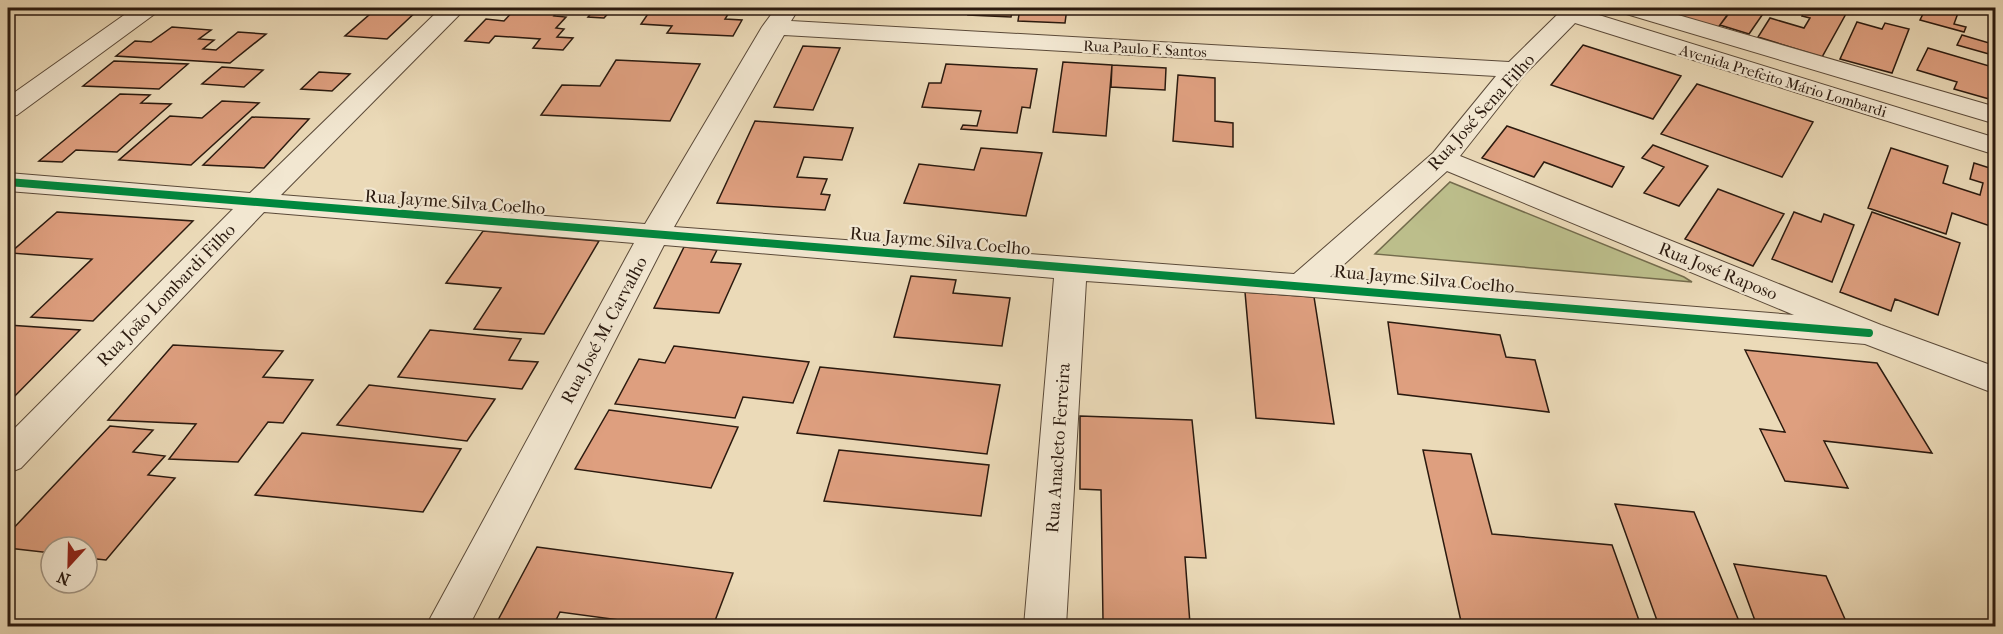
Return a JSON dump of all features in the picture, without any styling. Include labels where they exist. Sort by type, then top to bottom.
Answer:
[{"type":"street","points":[[8,109],[148,8]]},
{"type":"street","name":"Rua João Lombardi Filho","points":[[8,458],[256,203],[454,8]]},
{"type":"street","name":"Avenida Prefeito Mário Lombardi","points":[[1631,8],[1995,116]]},
{"type":"street","name":"Avenida Prefeito Mário Lombardi","points":[[1574,11],[1995,147]]},
{"type":"street","name":"Rua José Sena Filho","points":[[1301,285],[1443,159],[1515,70],[1574,11]]},
{"type":"street","name":"Rua Paulo F. Santos","points":[[781,17],[1515,70]]},
{"type":"street","name":"Rua José M. Carvalho","points":[[447,627],[655,233],[781,17]]},
{"type":"street","name":"Rua José Raposo","points":[[1443,159],[1869,333],[1995,381]]},
{"type":"street","name":"Rua Jayme Silva Coelho","points":[[8,182],[655,233],[1071,269],[1301,285],[1869,333]]},
{"type":"street","name":"Rua Anacleto Ferreira","points":[[1045,627],[1071,269]]},
{"type":"green space","points":[[1450,182],[1684,277],[1692,282],[1375,254]]},
{"type":"building","points":[[377,8],[420,8],[387,39],[345,36]]},
{"type":"building","points":[[516,8],[561,8],[554,16],[566,17],[556,28],[564,29],[557,37],[573,38],[563,50],[533,48],[540,39],[495,36],[489,43],[465,41],[486,19],[504,21]]},
{"type":"building","points":[[596,8],[613,8],[604,18],[588,17]]},
{"type":"building","points":[[652,8],[732,8],[725,19],[742,20],[733,36],[667,33],[672,26],[641,24]]},
{"type":"building","points":[[970,8],[1013,8],[1011,17],[968,15]]},
{"type":"building","points":[[1020,8],[1067,8],[1065,23],[1018,21]]},
{"type":"building","points":[[1647,8],[1720,8],[1717,11],[1728,14],[1717,29]]},
{"type":"building","points":[[1733,8],[1767,8],[1749,34],[1720,25]]},
{"type":"building","points":[[1807,8],[1832,8],[1847,12],[1822,57],[1758,37],[1770,18],[1804,28],[1810,18],[1802,16]]},
{"type":"building","points":[[1926,8],[1940,8],[1958,13],[1954,24],[1966,27],[1964,32],[1920,20]]},
{"type":"building","points":[[1857,22],[1882,29],[1885,23],[1909,29],[1892,73],[1840,59]]},
{"type":"building","points":[[172,27],[211,30],[199,39],[214,40],[203,49],[216,50],[238,32],[266,34],[230,63],[116,56],[135,41],[151,42]]},
{"type":"building","points":[[1962,35],[1996,45],[1996,56],[1957,45]]},
{"type":"building","points":[[1583,45],[1681,76],[1653,119],[1551,85]]},
{"type":"building","points":[[803,46],[840,48],[813,110],[774,107]]},
{"type":"building","points":[[1928,48],[1996,68],[1996,101],[1954,89],[1957,82],[1917,70]]},
{"type":"building","points":[[616,60],[700,64],[670,121],[541,115],[562,85],[600,86]]},
{"type":"building","points":[[114,61],[188,64],[159,89],[83,86]]},
{"type":"building","points":[[1063,62],[1112,65],[1106,136],[1053,132]]},
{"type":"building","points":[[946,64],[1037,69],[1030,108],[1022,107],[1017,133],[961,129],[963,125],[977,126],[981,111],[922,107],[929,83],[941,83]]},
{"type":"building","points":[[1112,65],[1166,68],[1165,90],[1111,87]]},
{"type":"building","points":[[222,67],[263,70],[244,87],[202,84]]},
{"type":"building","points":[[319,72],[350,74],[332,91],[301,89]]},
{"type":"building","points":[[1178,75],[1215,78],[1215,121],[1233,123],[1233,147],[1173,141]]},
{"type":"building","points":[[1697,84],[1813,122],[1782,177],[1661,134]]},
{"type":"building","points":[[120,94],[150,95],[141,103],[171,104],[117,152],[76,150],[62,162],[39,161]]},
{"type":"building","points":[[222,101],[259,103],[191,165],[119,160],[170,116],[202,118]]},
{"type":"building","points":[[252,117],[309,119],[264,168],[203,165]]},
{"type":"building","points":[[755,121],[853,128],[842,160],[804,157],[797,177],[827,179],[821,194],[830,195],[825,210],[717,203]]},
{"type":"building","points":[[1507,126],[1624,167],[1612,187],[1544,162],[1534,177],[1482,158]]},
{"type":"building","points":[[1653,145],[1708,166],[1679,206],[1644,193],[1664,167],[1642,158]]},
{"type":"building","points":[[981,148],[1042,153],[1026,216],[904,203],[919,164],[974,170]]},
{"type":"building","points":[[1891,148],[1948,166],[1943,183],[1980,195],[1983,183],[1970,179],[1974,163],[1996,170],[1996,228],[1952,213],[1946,234],[1868,208]]},
{"type":"building","points":[[1718,189],[1784,214],[1753,266],[1685,239]]},
{"type":"building","points":[[57,212],[193,221],[93,321],[31,317],[92,259],[10,253]]},
{"type":"building","points":[[1794,212],[1821,222],[1824,214],[1854,225],[1832,282],[1772,259]]},
{"type":"building","points":[[1872,212],[1960,243],[1938,315],[1895,299],[1891,311],[1840,292]]},
{"type":"building","points":[[483,231],[599,241],[544,334],[474,329],[501,288],[446,283]]},
{"type":"building","points":[[684,247],[717,250],[711,262],[741,264],[719,313],[654,308]]},
{"type":"building","points":[[911,276],[956,280],[953,293],[1010,298],[1002,346],[894,337]]},
{"type":"building","points":[[1245,292],[1314,297],[1334,424],[1256,418]]},
{"type":"building","points":[[1388,322],[1500,335],[1506,357],[1535,360],[1549,412],[1398,394]]},
{"type":"building","points":[[8,325],[80,330],[8,403]]},
{"type":"building","points":[[430,330],[521,339],[509,360],[538,362],[522,389],[398,377]]},
{"type":"building","points":[[173,345],[283,351],[263,377],[313,380],[283,423],[268,422],[238,462],[169,459],[196,424],[108,420]]},
{"type":"building","points":[[674,346],[809,362],[793,403],[743,397],[735,418],[615,404],[639,359],[665,363]]},
{"type":"building","points":[[1745,350],[1877,363],[1932,453],[1824,441],[1848,488],[1785,481],[1760,429],[1785,432]]},
{"type":"building","points":[[820,367],[1000,385],[987,454],[797,433]]},
{"type":"building","points":[[369,385],[495,399],[467,441],[337,425]]},
{"type":"building","points":[[609,410],[738,427],[711,488],[575,469]]},
{"type":"building","points":[[1080,416],[1192,420],[1206,558],[1185,557],[1190,624],[1103,620],[1101,490],[1080,489]]},
{"type":"building","points":[[110,426],[153,430],[133,452],[165,456],[148,475],[175,478],[106,560],[99,559],[99,535],[39,535],[39,552],[8,548],[8,534]]},
{"type":"building","points":[[302,433],[461,449],[423,512],[255,495]]},
{"type":"building","points":[[839,450],[989,465],[981,516],[824,501]]},
{"type":"building","points":[[1423,450],[1471,454],[1492,534],[1612,545],[1641,626],[1462,626]]},
{"type":"building","points":[[1615,504],[1694,512],[1741,626],[1659,626]]},
{"type":"building","points":[[537,547],[733,573],[713,626],[640,626],[642,623],[560,612],[553,626],[498,620]]},
{"type":"building","points":[[1734,564],[1826,576],[1848,626],[1757,626]]},
{"type":"cycle path","points":[[8,182],[1071,269],[1301,285],[1869,333]]}]
